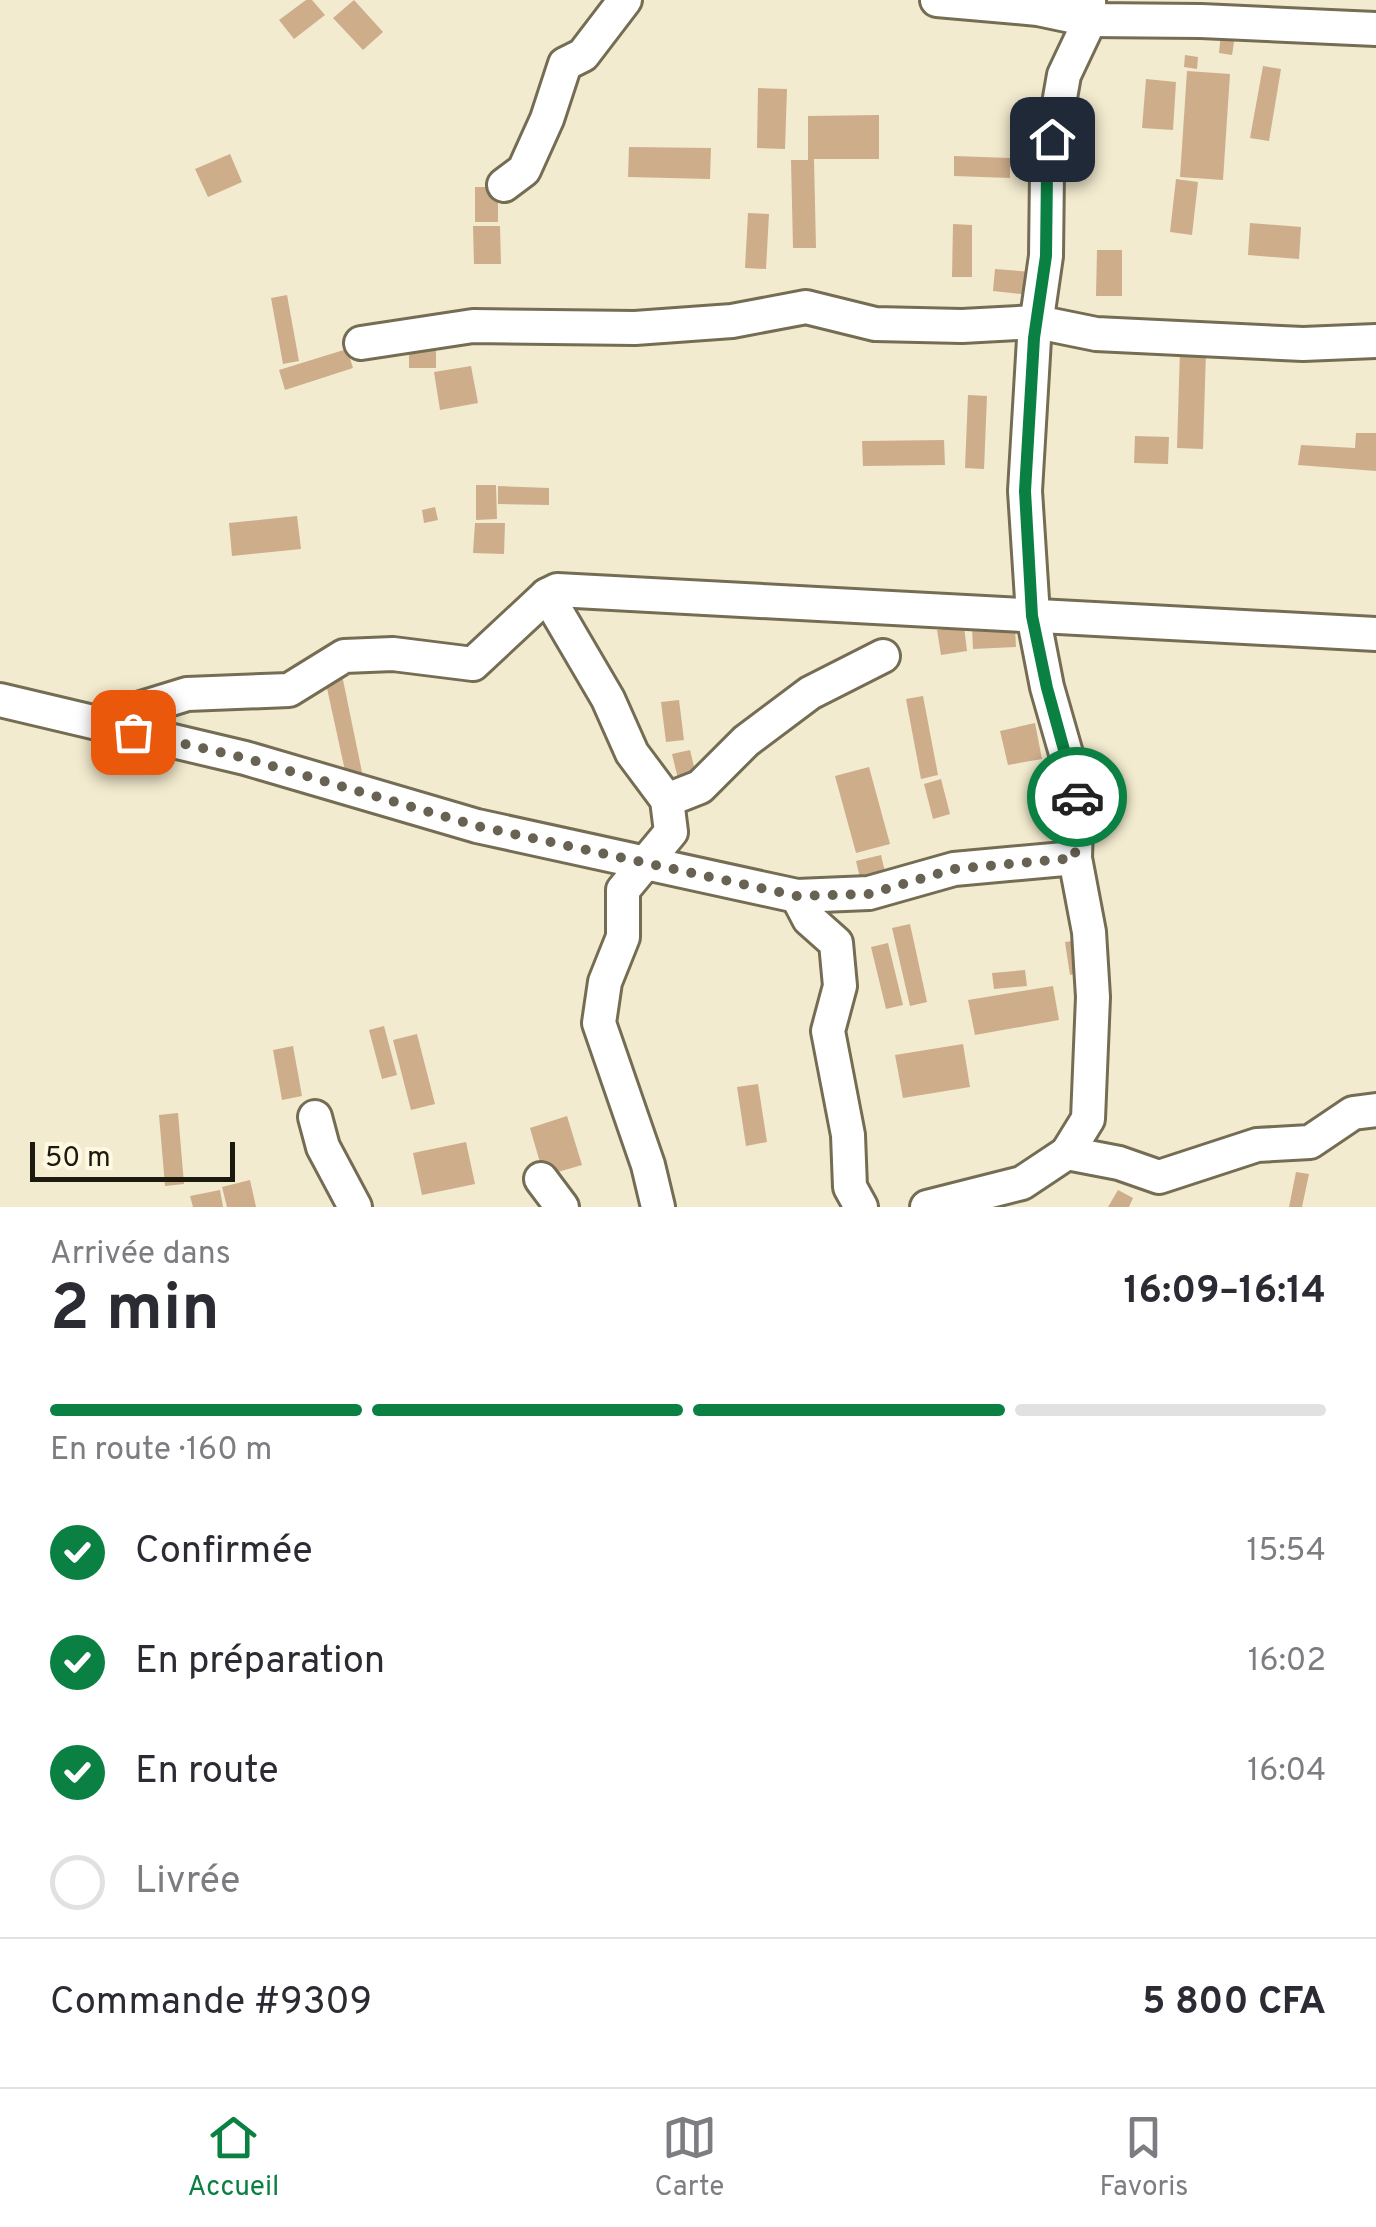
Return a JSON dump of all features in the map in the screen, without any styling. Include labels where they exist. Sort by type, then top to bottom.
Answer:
[{"type":"street","points":[[504,185],[524,170],[547,119],[565,64],[582,56],[625,0]]},
{"type":"street","points":[[938,0],[1201,21],[1376,29]]},
{"type":"street","points":[[927,1207],[1022,1183],[1066,1152],[1088,1120],[1093,1052],[1089,932],[1075,858],[1077,792],[1047,688],[1032,616],[1025,491],[1036,322],[1046,256],[1047,172],[1064,75],[1089,10]]},
{"type":"street","points":[[360,343],[473,326],[635,328],[732,321],[806,307],[874,324],[962,326],[1036,322],[1096,334],[1303,344],[1376,341]]},
{"type":"street","points":[[96,722],[188,694],[290,690],[344,656],[393,654],[473,664],[557,590],[1376,634]]},
{"type":"street","points":[[548,594],[669,816],[687,872]]},
{"type":"street","points":[[658,1207],[600,1022],[604,982],[624,937],[624,890],[644,863],[669,816],[746,741],[810,693],[883,656]]},
{"type":"street","points":[[0,700],[245,758],[477,826],[797,896],[869,894],[954,869],[1075,858]]},
{"type":"street","points":[[592,851],[624,890]]},
{"type":"street","points":[[861,1207],[850,1187],[848,1135],[828,1031],[840,986],[836,943],[869,894]]},
{"type":"street","points":[[797,896],[809,919],[836,943]]},
{"type":"street","points":[[315,1118],[323,1148],[354,1207]]},
{"type":"street","points":[[1066,1152],[1120,1163],[1160,1192],[1257,1145],[1310,1142],[1368,1118]]},
{"type":"street","points":[[541,1179],[562,1207]]},
{"type":"building","points":[[306,0],[312,0],[325,15],[294,39],[279,20]]},
{"type":"building","points":[[354,0],[383,32],[363,50],[333,18]]},
{"type":"building","points":[[1221,33],[1235,36],[1232,55],[1219,53]]},
{"type":"building","points":[[1185,55],[1198,57],[1197,69],[1184,67]]},
{"type":"building","points":[[1263,66],[1281,69],[1269,141],[1250,138]]},
{"type":"building","points":[[1187,71],[1230,74],[1223,180],[1180,177]]},
{"type":"building","points":[[1146,79],[1176,82],[1173,130],[1142,128]]},
{"type":"building","points":[[758,88],[787,89],[785,149],[757,148]]},
{"type":"building","points":[[879,115],[879,159],[814,159],[816,248],[793,248],[791,160],[808,160],[808,116]]},
{"type":"building","points":[[629,147],[711,148],[710,179],[628,177]]},
{"type":"building","points":[[230,154],[242,182],[208,197],[195,169]]},
{"type":"building","points":[[954,156],[1010,158],[1010,178],[954,176]]},
{"type":"building","points":[[1176,179],[1198,182],[1192,235],[1170,232]]},
{"type":"building","points":[[475,187],[498,187],[498,222],[475,222]]},
{"type":"building","points":[[748,213],[769,214],[766,269],[745,268]]},
{"type":"building","points":[[1250,223],[1301,227],[1299,259],[1248,255]]},
{"type":"building","points":[[953,224],[972,225],[972,277],[952,277]]},
{"type":"building","points":[[473,226],[500,226],[501,264],[474,264]]},
{"type":"building","points":[[1097,250],[1122,250],[1122,296],[1096,296]]},
{"type":"building","points":[[995,269],[1032,272],[1030,295],[993,291]]},
{"type":"building","points":[[287,295],[299,361],[283,364],[271,298]]},
{"type":"building","points":[[409,347],[436,347],[436,368],[409,368]]},
{"type":"building","points":[[347,349],[353,368],[285,390],[279,370]]},
{"type":"building","points":[[1180,350],[1206,351],[1203,449],[1177,448]]},
{"type":"building","points":[[471,366],[478,403],[440,410],[434,372]]},
{"type":"building","points":[[968,395],[987,396],[984,469],[965,468]]},
{"type":"building","points":[[1356,433],[1376,433],[1376,471],[1298,465],[1301,445],[1355,448]]},
{"type":"building","points":[[1135,436],[1169,437],[1168,464],[1134,463]]},
{"type":"building","points":[[944,440],[945,465],[863,466],[862,441]]},
{"type":"building","points":[[476,485],[496,485],[497,519],[476,520]]},
{"type":"building","points":[[498,486],[549,488],[549,505],[498,504]]},
{"type":"building","points":[[435,507],[438,520],[424,523],[422,510]]},
{"type":"building","points":[[297,516],[301,549],[232,556],[229,523]]},
{"type":"building","points":[[475,523],[505,523],[504,554],[473,553]]},
{"type":"building","points":[[964,626],[967,651],[941,655],[937,630]]},
{"type":"building","points":[[1015,627],[1016,647],[973,649],[972,628]]},
{"type":"building","points":[[342,675],[363,777],[347,780],[325,679]]},
{"type":"building","points":[[923,696],[938,775],[921,779],[906,699]]},
{"type":"building","points":[[679,700],[684,740],[666,742],[661,702]]},
{"type":"building","points":[[1035,723],[1042,759],[1008,765],[1000,731]]},
{"type":"building","points":[[690,750],[698,783],[680,787],[672,754]]},
{"type":"building","points":[[869,767],[890,844],[856,853],[835,776]]},
{"type":"building","points":[[941,779],[950,814],[933,819],[924,784]]},
{"type":"building","points":[[881,855],[886,876],[861,882],[856,861]]},
{"type":"building","points":[[910,924],[927,1002],[910,1006],[892,928]]},
{"type":"building","points":[[1081,940],[1085,972],[1070,975],[1065,942]]},
{"type":"building","points":[[888,943],[903,1005],[886,1009],[871,947]]},
{"type":"building","points":[[1025,970],[1027,986],[994,989],[992,973]]},
{"type":"building","points":[[1053,986],[1059,1020],[975,1035],[968,1000]]},
{"type":"building","points":[[384,1026],[397,1075],[382,1079],[369,1030]]},
{"type":"building","points":[[417,1034],[435,1104],[411,1110],[393,1040]]},
{"type":"building","points":[[963,1044],[970,1087],[903,1098],[895,1055]]},
{"type":"building","points":[[293,1046],[302,1096],[282,1100],[273,1050]]},
{"type":"building","points":[[758,1084],[767,1142],[746,1146],[737,1087]]},
{"type":"building","points":[[178,1113],[184,1184],[165,1186],[159,1115]]},
{"type":"building","points":[[567,1116],[582,1165],[544,1176],[530,1128]]},
{"type":"building","points":[[466,1142],[475,1184],[422,1195],[413,1153]]},
{"type":"building","points":[[1296,1172],[1309,1174],[1302,1207],[1289,1207]]},
{"type":"building","points":[[250,1180],[256,1207],[227,1207],[222,1187]]},
{"type":"building","points":[[220,1190],[223,1207],[193,1207],[190,1196]]},
{"type":"building","points":[[1118,1190],[1133,1198],[1129,1207],[1108,1207]]},
{"type":"way so far","points":[[133,732],[245,758],[477,826],[797,896],[869,894],[954,869],[1075,858],[1077,797]]},
{"type":"route","points":[[1052,139],[1025,491],[1032,616],[1077,797]]}]
